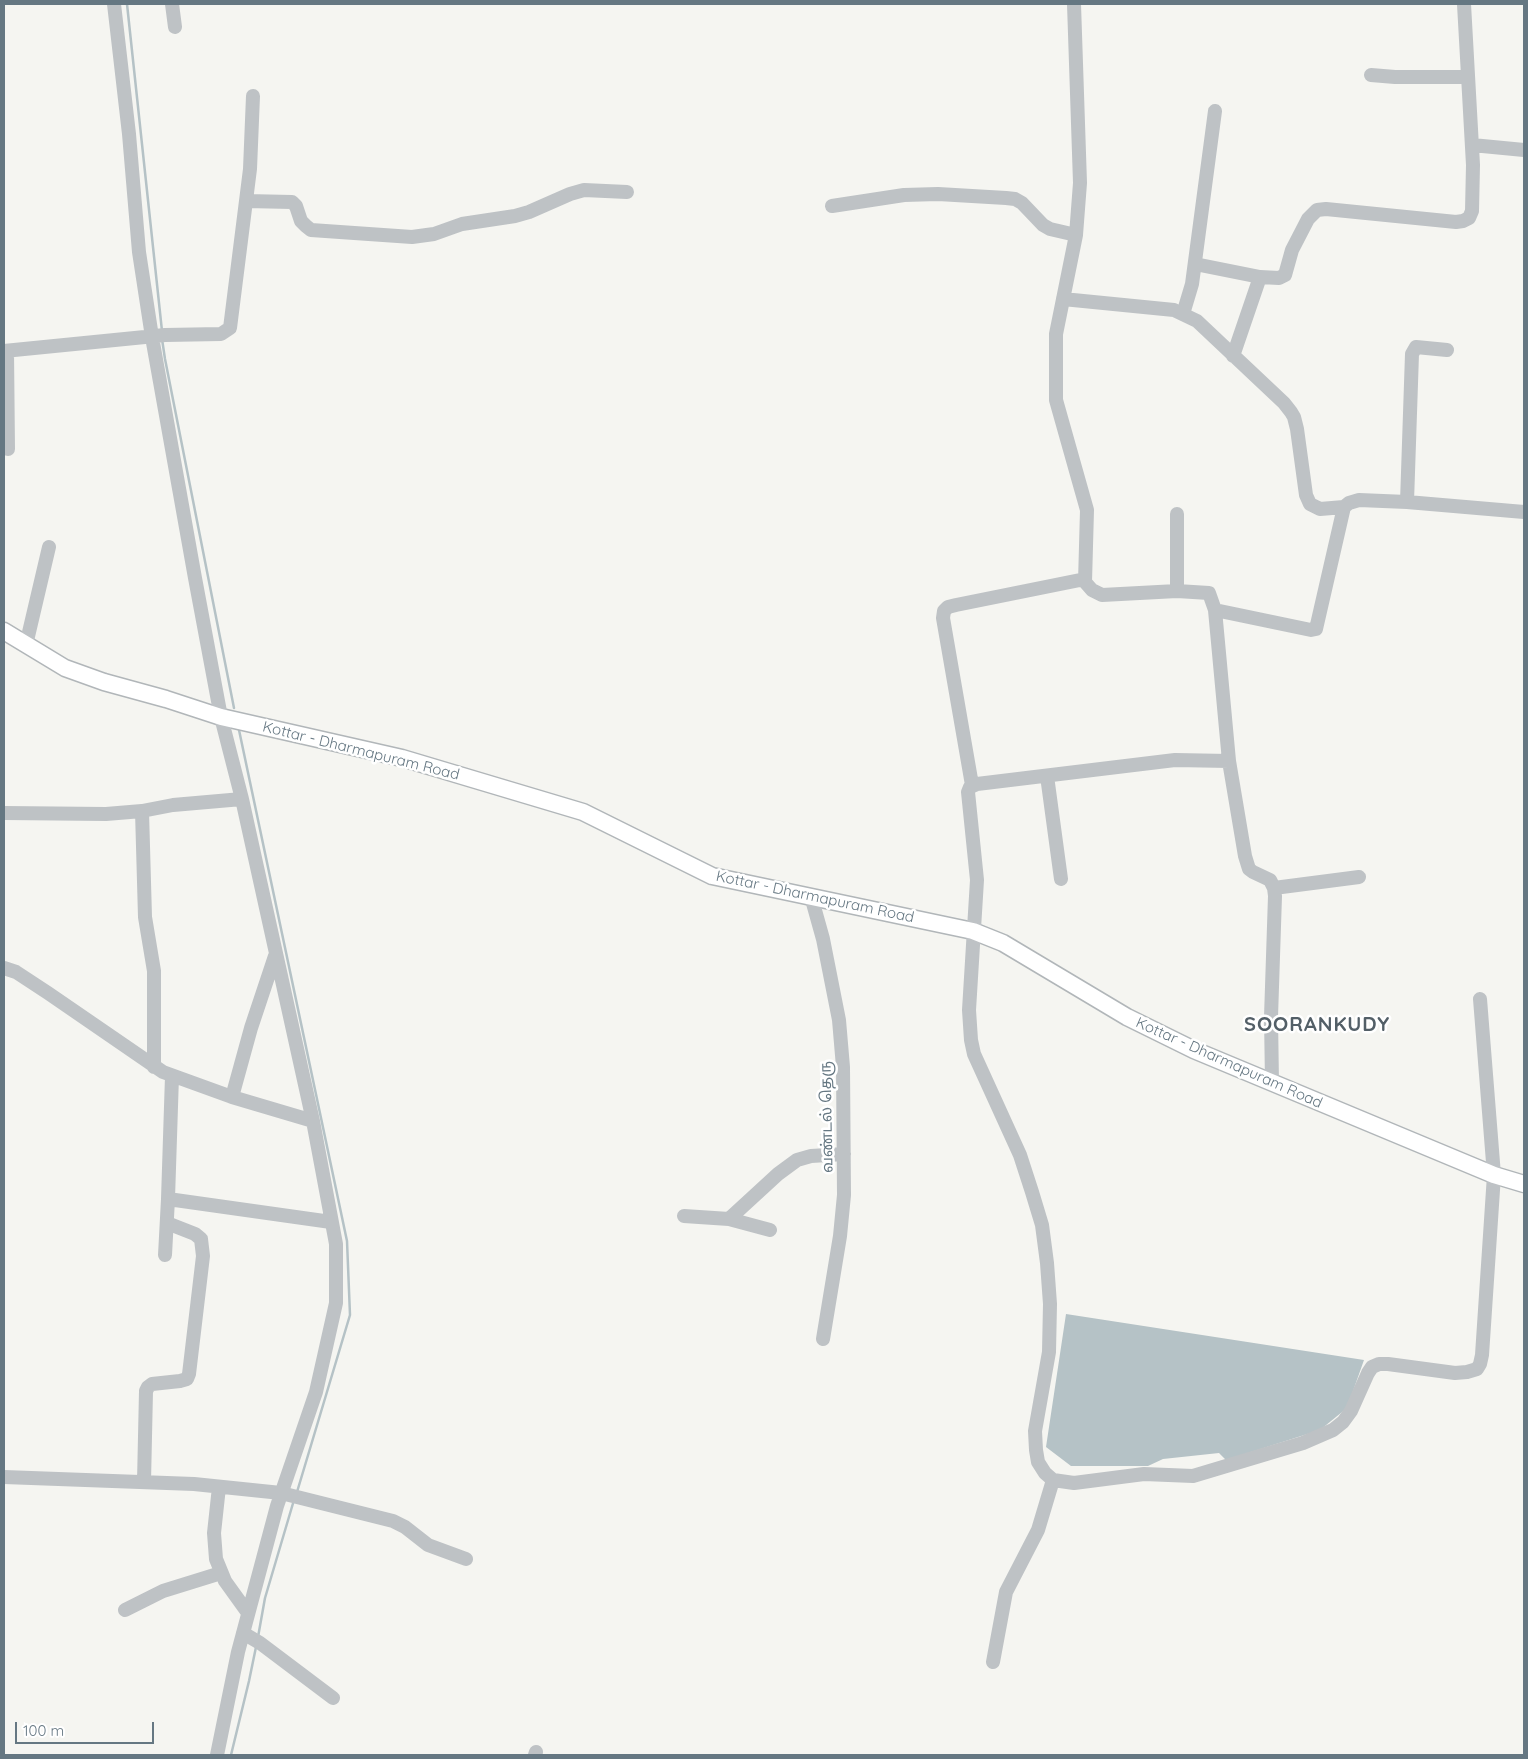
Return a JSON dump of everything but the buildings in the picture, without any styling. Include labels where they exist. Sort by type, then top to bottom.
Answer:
[{"type":"main road","name":"Kottar - Dharmapuram Road","points":[[4,631],[65,668],[88,676],[221,717],[402,758],[583,812],[712,876],[973,931],[1004,943],[1135,1021],[1194,1050],[1494,1175],[1524,1184]]},
{"type":"street","points":[[114,4],[129,134],[139,252],[158,336],[221,717],[242,799],[313,1121],[336,1244],[336,1303],[316,1392],[288,1496],[248,1613],[245,1634],[217,1755]]},
{"type":"street","points":[[172,4],[175,27]]},
{"type":"street","points":[[1074,4],[1080,183],[1076,235],[1056,334],[1056,400],[1087,510],[1085,582],[1092,590],[1102,595],[1177,591],[1209,593],[1215,610],[1230,761],[1245,856],[1247,864],[1253,872],[1270,880],[1274,888],[1271,1017],[1272,1083]]},
{"type":"street","points":[[1195,264],[1260,277],[1279,278],[1285,275],[1292,250],[1308,219],[1317,210],[1326,209],[1456,222],[1469,218],[1473,205],[1472,145],[1464,4]]},
{"type":"street","points":[[1370,74],[1404,77],[1468,77]]},
{"type":"street","points":[[8,450],[6,351],[158,336],[221,334],[230,328],[250,169],[253,96]]},
{"type":"street","points":[[1183,314],[1192,284],[1215,111]]},
{"type":"street","points":[[1472,145],[1524,150]]},
{"type":"street","points":[[246,202],[292,202],[296,206],[301,220],[311,230],[412,237],[434,234],[462,224],[515,216],[584,190],[627,192]]},
{"type":"street","points":[[832,206],[904,195],[938,194],[1015,199],[1022,203],[1043,225],[1050,229],[1076,235]]},
{"type":"street","points":[[1233,356],[1260,277]]},
{"type":"street","points":[[1063,299],[1174,310],[1197,322],[1284,403],[1294,417],[1306,495],[1310,504],[1314,507],[1320,509],[1344,507],[1349,503],[1359,500],[1524,512]]},
{"type":"street","points":[[1407,502],[1413,351],[1418,347],[1447,350]]},
{"type":"street","points":[[1215,610],[1311,630],[1316,629],[1344,507]]},
{"type":"street","points":[[1177,514],[1177,591]]},
{"type":"street","points":[[26,645],[49,547]]},
{"type":"street","points":[[1085,578],[948,607],[944,611],[943,618],[972,786],[968,794],[977,880],[968,1010],[971,1040],[981,1070],[1020,1155],[1042,1225],[1050,1304],[1049,1352],[1035,1432],[1038,1462],[1044,1473],[1053,1480],[1074,1483],[1144,1474],[1187,1477],[1199,1475],[1303,1443],[1333,1430],[1344,1422],[1352,1411],[1368,1373],[1372,1367],[1379,1364],[1455,1373],[1477,1369],[1482,1355],[1494,1175],[1480,999]]},
{"type":"street","points":[[972,786],[1175,760],[1230,761]]},
{"type":"street","points":[[1046,776],[1061,879]]},
{"type":"street","points":[[4,813],[106,814],[142,811],[173,805],[242,799]]},
{"type":"street","points":[[142,811],[145,917],[154,977],[154,1066]]},
{"type":"street","points":[[1274,888],[1360,877]]},
{"type":"street","name":"வண்டல் தெரு","points":[[811,896],[823,939],[839,1020],[843,1067],[844,1195],[840,1236],[823,1339]]},
{"type":"street","points":[[232,1097],[251,1028],[276,955]]},
{"type":"street","points":[[4,968],[16,972],[154,1066],[172,1076],[232,1097],[313,1121]]},
{"type":"street","points":[[165,1255],[172,1076]]},
{"type":"street","points":[[729,1219],[778,1174],[797,1160],[811,1156],[844,1154]]},
{"type":"street","points":[[168,1199],[331,1222]]},
{"type":"street","points":[[684,1216],[729,1219],[770,1230]]},
{"type":"street","points":[[144,1482],[146,1391],[152,1384],[187,1379],[203,1256],[201,1239],[195,1234],[167,1223]]},
{"type":"street","points":[[4,1477],[144,1482],[219,1487],[288,1496],[393,1521],[405,1527],[428,1545],[466,1559]]},
{"type":"street","points":[[993,1662],[1006,1592],[1038,1530],[1053,1480]]},
{"type":"street","points":[[219,1487],[214,1533],[216,1559],[221,1574],[248,1613]]},
{"type":"street","points":[[125,1610],[163,1591],[221,1574]]},
{"type":"street","points":[[245,1634],[260,1643],[333,1698]]},
{"type":"shaded area","points":[[1066,1314],[1364,1360],[1347,1408],[1320,1430],[1226,1460],[1219,1453],[1163,1459],[1148,1466],[1071,1466],[1046,1447]]},
{"type":"waterway","points":[[127,4],[162,331]]},
{"type":"waterway","points":[[162,339],[234,708]]},
{"type":"waterway","points":[[239,730],[347,1241],[350,1315],[297,1492]]},
{"type":"waterway","points":[[258,1637],[265,1598],[294,1500]]},
{"type":"waterway","points":[[231,1755],[256,1647]]},
{"type":"district","name":"SOORANKUDY","points":[[1317,1025]]}]
